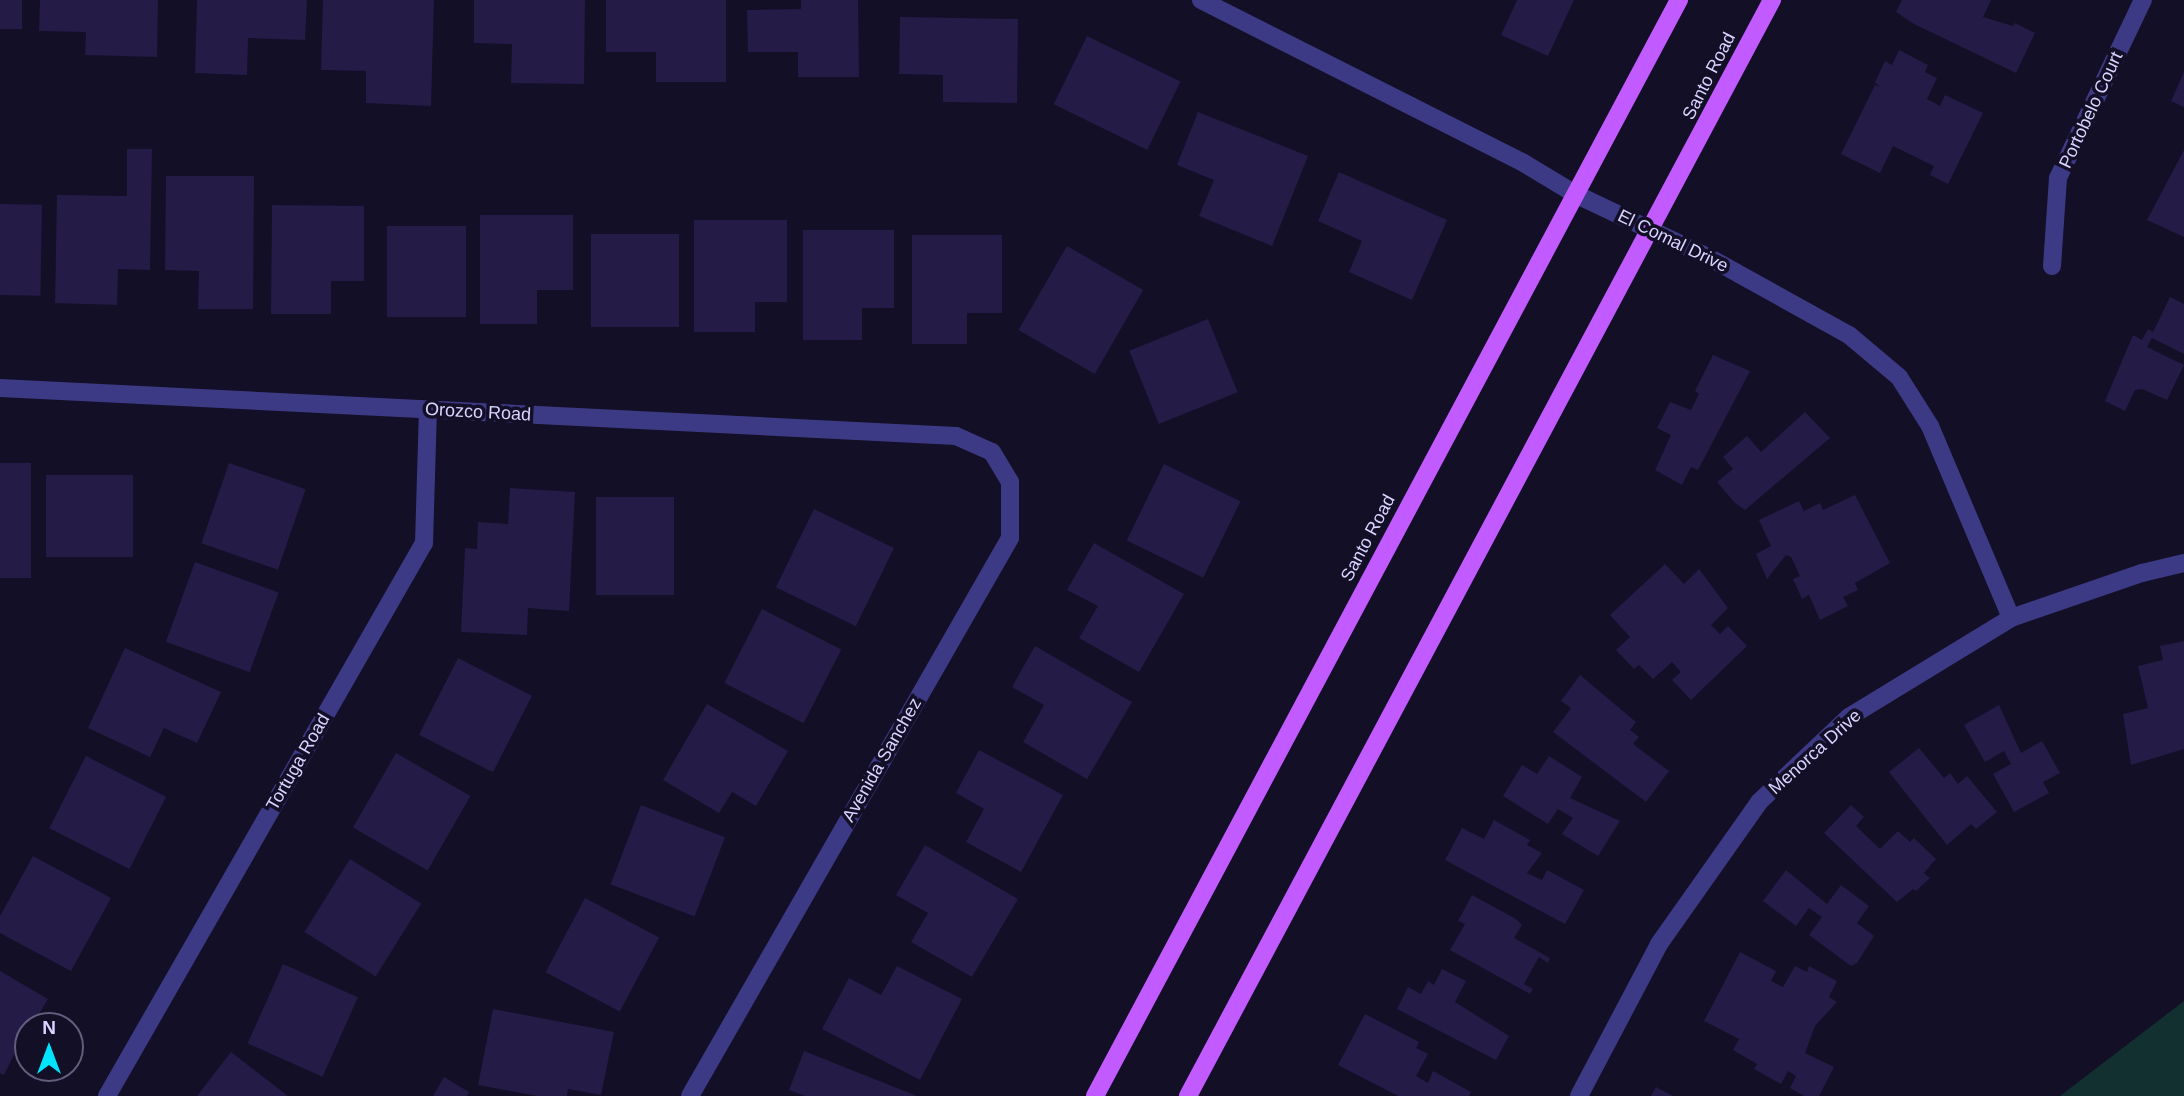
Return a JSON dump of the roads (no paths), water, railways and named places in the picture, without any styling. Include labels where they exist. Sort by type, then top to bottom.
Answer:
[{"type":"main road","name":"Santo Road","points":[[1095,1096],[1679,0]]},
{"type":"main road","name":"Santo Road","points":[[1188,1096],[1772,0]]},
{"type":"street","name":"Portobelo Court","points":[[2053,266],[2058,178],[2143,0]]},
{"type":"street","name":"El Comal Drive","points":[[1210,2],[1849,335],[1899,377],[1930,426],[2011,618]]},
{"type":"street","name":"Orozco Road","points":[[0,388],[956,436]]},
{"type":"street","name":"Tortuga Road","points":[[107,1096],[424,543],[428,410]]},
{"type":"street","name":"Avenida Sanchez","points":[[690,1096],[1010,538],[1010,482],[992,452],[956,436]]},
{"type":"street","name":"Menorca Drive","points":[[1579,1096],[1659,944],[1759,803],[1849,717],[2011,618],[2184,563]]}]
